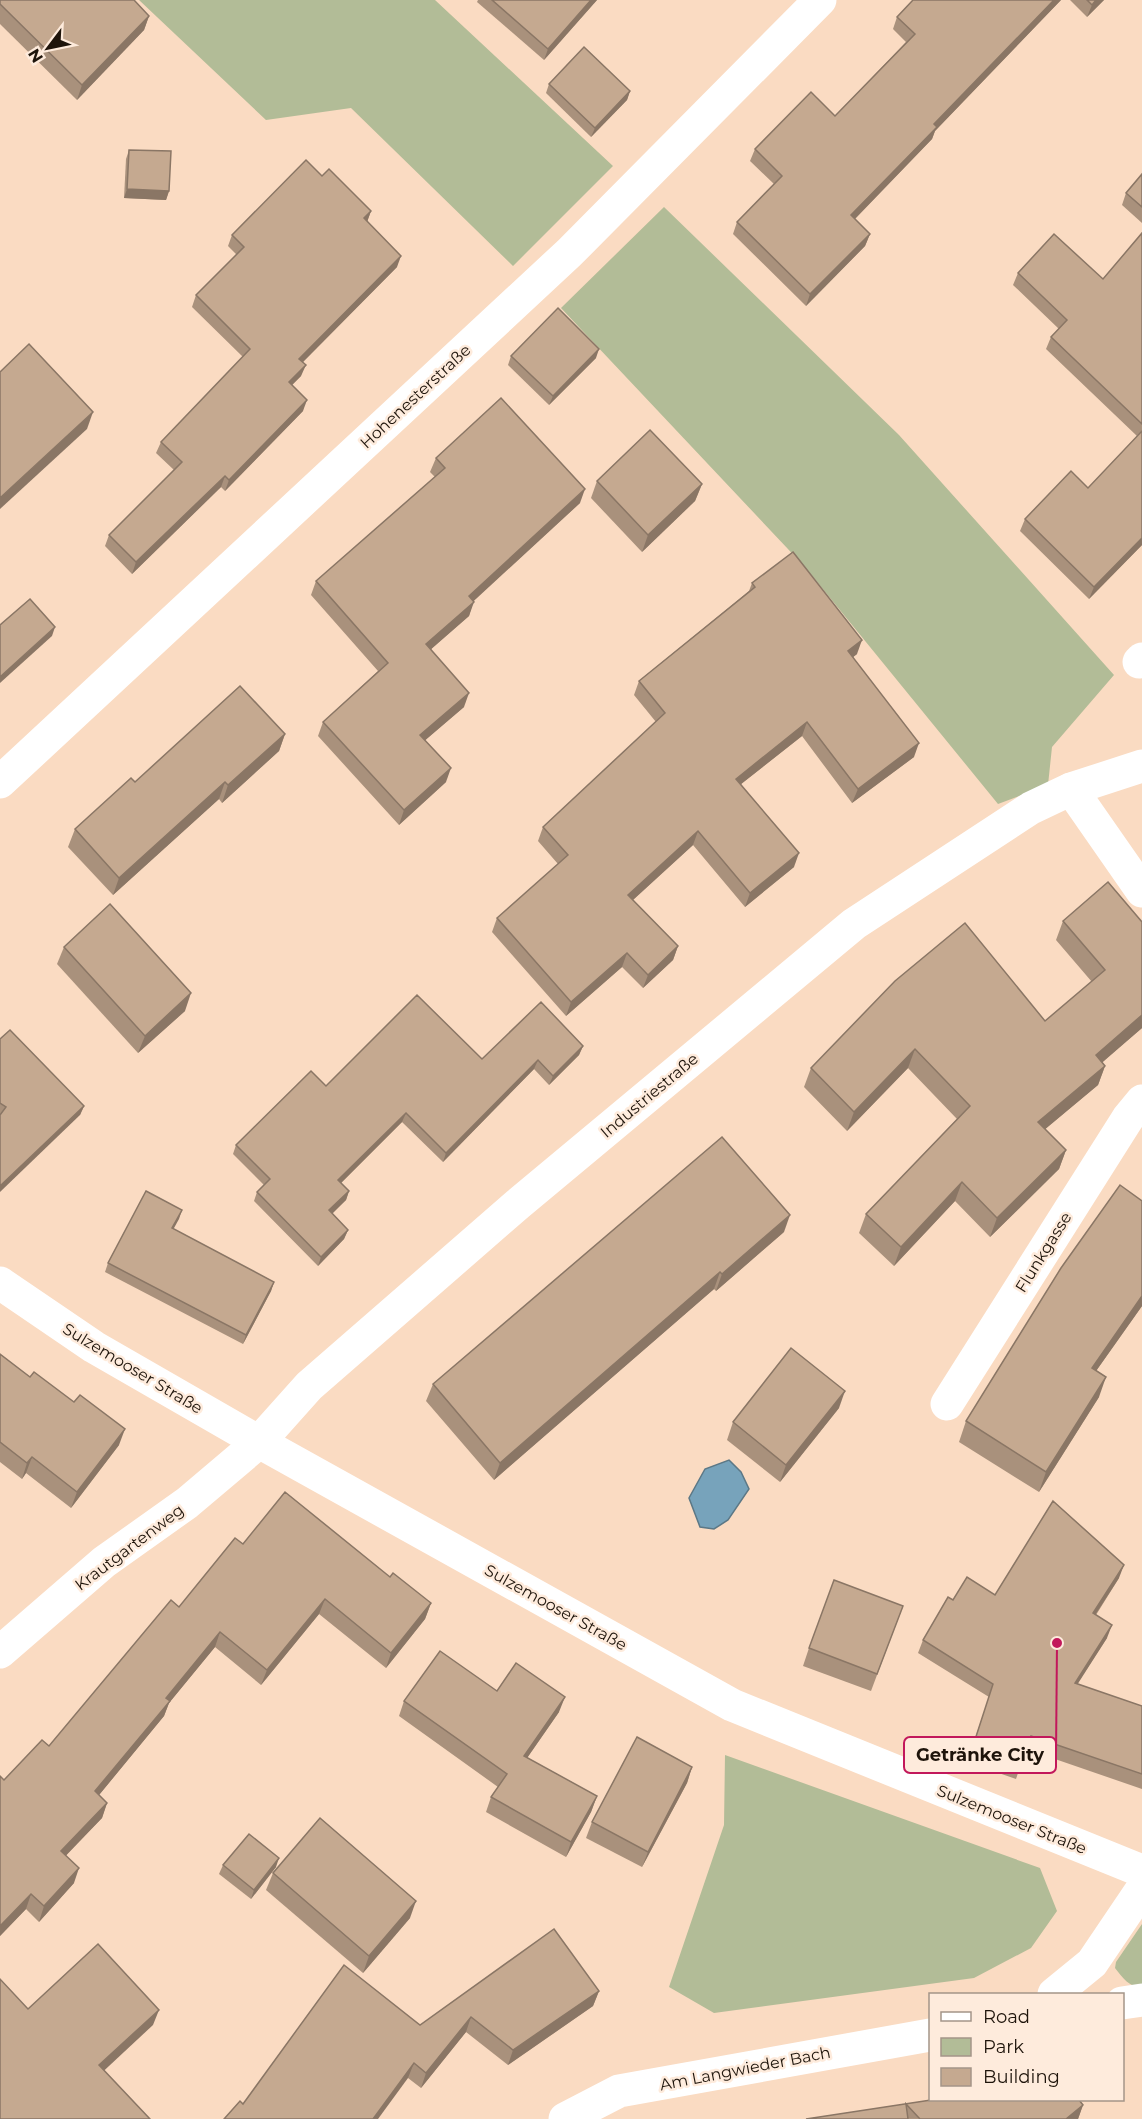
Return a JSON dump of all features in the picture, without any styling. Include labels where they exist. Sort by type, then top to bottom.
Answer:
[{"type":"street","name":"Hohenesterstraße","points":[[0,782],[569,253],[820,0]]},
{"type":"street","name":"Industriestraße","points":[[259,1442],[309,1386],[518,1204],[854,924],[1031,808],[1071,789],[1142,766]]},
{"type":"street","points":[[1071,789],[1142,891]]},
{"type":"street","name":"Flunkgasse","points":[[947,1404],[1128,1118],[1142,1101]]},
{"type":"street","name":"Sulzemooser Straße","points":[[0,1284],[94,1347],[259,1442],[732,1705],[1142,1871]]},
{"type":"street","name":"Krautgartenweg","points":[[0,1652],[104,1562],[187,1503],[259,1442]]},
{"type":"street","points":[[1056,1993],[1092,1963],[1142,1888]]},
{"type":"street","points":[[1124,2003],[1142,2000]]},
{"type":"street","name":"Am Langwieder Bach","points":[[565,2119],[619,2091],[929,2035]]},
{"type":"green space","points":[[139,0],[435,0],[613,166],[513,266],[351,108],[266,120]]},
{"type":"green space","points":[[664,207],[899,435],[1114,675],[1052,747],[1048,785],[998,804],[804,566],[561,308]]},
{"type":"green space","points":[[725,1755],[1040,1868],[1057,1911],[1031,1948],[974,1978],[714,2013],[669,1987],[724,1825]]},
{"type":"green space","points":[[1142,1924],[1142,1988],[1130,1984],[1115,1968],[1116,1962]]},
{"type":"water","points":[[729,1460],[741,1472],[749,1489],[728,1520],[714,1529],[700,1527],[689,1498],[705,1469]]},
{"type":"building","points":[[0,0],[134,0],[149,16],[82,85],[0,4]]},
{"type":"building","points":[[492,0],[591,0],[548,49]]},
{"type":"building","points":[[913,0],[1054,0],[934,124],[937,127],[851,215],[870,234],[810,294],[737,222],[782,176],[755,149],[811,92],[835,116],[915,34],[897,17]]},
{"type":"building","points":[[584,47],[630,91],[595,128],[549,84]]},
{"type":"building","points":[[129,150],[171,151],[169,191],[127,189]]},
{"type":"building","points":[[306,160],[322,176],[329,169],[371,211],[364,218],[401,256],[299,359],[306,365],[289,382],[307,400],[229,480],[225,476],[136,562],[109,535],[182,462],[161,442],[250,349],[196,295],[244,247],[232,235]]},
{"type":"building","points":[[1142,174],[1142,207],[1126,193]]},
{"type":"building","points":[[1142,233],[1142,424],[1051,337],[1067,320],[1018,273],[1054,234],[1103,279]]},
{"type":"building","points":[[558,308],[599,349],[553,396],[511,356]]},
{"type":"building","points":[[29,344],[93,412],[0,498],[0,372]]},
{"type":"building","points":[[501,398],[585,489],[469,596],[474,602],[426,644],[469,693],[420,735],[451,768],[404,810],[323,722],[388,663],[316,581],[445,468],[436,458]]},
{"type":"building","points":[[650,430],[702,484],[648,535],[597,481]]},
{"type":"building","points":[[1142,431],[1142,538],[1094,587],[1025,519],[1071,471],[1088,488]]},
{"type":"building","points":[[793,552],[862,640],[848,651],[919,743],[858,789],[807,722],[736,779],[799,853],[750,893],[698,831],[628,895],[678,946],[648,975],[627,953],[571,1002],[497,918],[568,855],[543,827],[665,713],[639,681],[755,587],[752,583]]},
{"type":"building","points":[[30,599],[55,627],[0,677],[0,625]]},
{"type":"building","points":[[240,686],[285,734],[228,785],[225,782],[119,878],[75,829],[131,778],[135,782]]},
{"type":"building","points":[[1108,882],[1142,922],[1142,1015],[1096,1055],[1105,1066],[1038,1122],[1066,1150],[997,1218],[962,1182],[901,1247],[866,1214],[970,1106],[915,1049],[854,1112],[811,1068],[895,981],[965,923],[1045,1021],[1105,970],[1063,921]]},
{"type":"building","points":[[110,904],[191,993],[145,1036],[64,947]]},
{"type":"building","points":[[417,995],[482,1059],[541,1002],[583,1046],[553,1076],[538,1060],[446,1153],[406,1113],[338,1180],[349,1191],[329,1210],[348,1230],[321,1257],[257,1192],[270,1179],[236,1145],[311,1071],[326,1086]]},
{"type":"building","points":[[10,1030],[84,1106],[0,1186],[0,1115],[6,1107],[0,1103],[0,1039]]},
{"type":"building","points":[[722,1137],[790,1215],[722,1274],[720,1272],[500,1463],[433,1384]]},
{"type":"building","points":[[1120,1185],[1142,1201],[1142,1296],[1092,1368],[1106,1377],[1046,1472],[966,1421],[1061,1268]]},
{"type":"building","points":[[146,1191],[182,1210],[172,1228],[274,1282],[246,1335],[108,1263]]},
{"type":"building","points":[[791,1348],[845,1391],[786,1465],[733,1422]]},
{"type":"building","points":[[0,1354],[30,1377],[34,1372],[74,1402],[80,1395],[125,1429],[77,1492],[32,1457],[27,1463],[0,1442]]},
{"type":"building","points":[[285,1492],[390,1577],[393,1573],[431,1603],[391,1653],[325,1599],[267,1670],[220,1632],[166,1698],[170,1701],[95,1791],[107,1803],[61,1851],[79,1868],[44,1906],[31,1894],[0,1926],[0,1776],[4,1780],[42,1740],[49,1746],[171,1600],[179,1607],[235,1538],[243,1544]]},
{"type":"building","points":[[1053,1501],[1124,1565],[1093,1613],[1112,1625],[1075,1683],[1142,1706],[1142,1774],[1031,1736],[1021,1766],[972,1749],[993,1684],[923,1640],[948,1597],[953,1600],[967,1577],[995,1595]]},
{"type":"building","points":[[834,1580],[903,1606],[877,1674],[809,1648]]},
{"type":"building","points":[[440,1651],[497,1691],[516,1663],[565,1697],[524,1756],[597,1796],[571,1842],[491,1797],[507,1774],[404,1701]]},
{"type":"building","points":[[637,1737],[692,1767],[648,1852],[592,1822]]},
{"type":"building","points":[[320,1818],[416,1901],[369,1956],[273,1873]]},
{"type":"building","points":[[249,1834],[279,1858],[254,1890],[223,1865]]},
{"type":"building","points":[[554,1929],[599,1991],[513,2050],[471,2017],[426,2073],[414,2063],[373,2119],[224,2119],[240,2101],[243,2104],[344,1965],[420,2025]]},
{"type":"building","points":[[98,1944],[159,2010],[99,2065],[150,2119],[0,2119],[0,1979],[28,2009]]},
{"type":"building","points":[[929,2100],[1080,2101],[1083,2105],[1066,2119],[920,2119],[906,2104],[908,2119],[806,2119]]},
{"type":"place","name":"Getränke City","points":[[1057,1643]]}]
